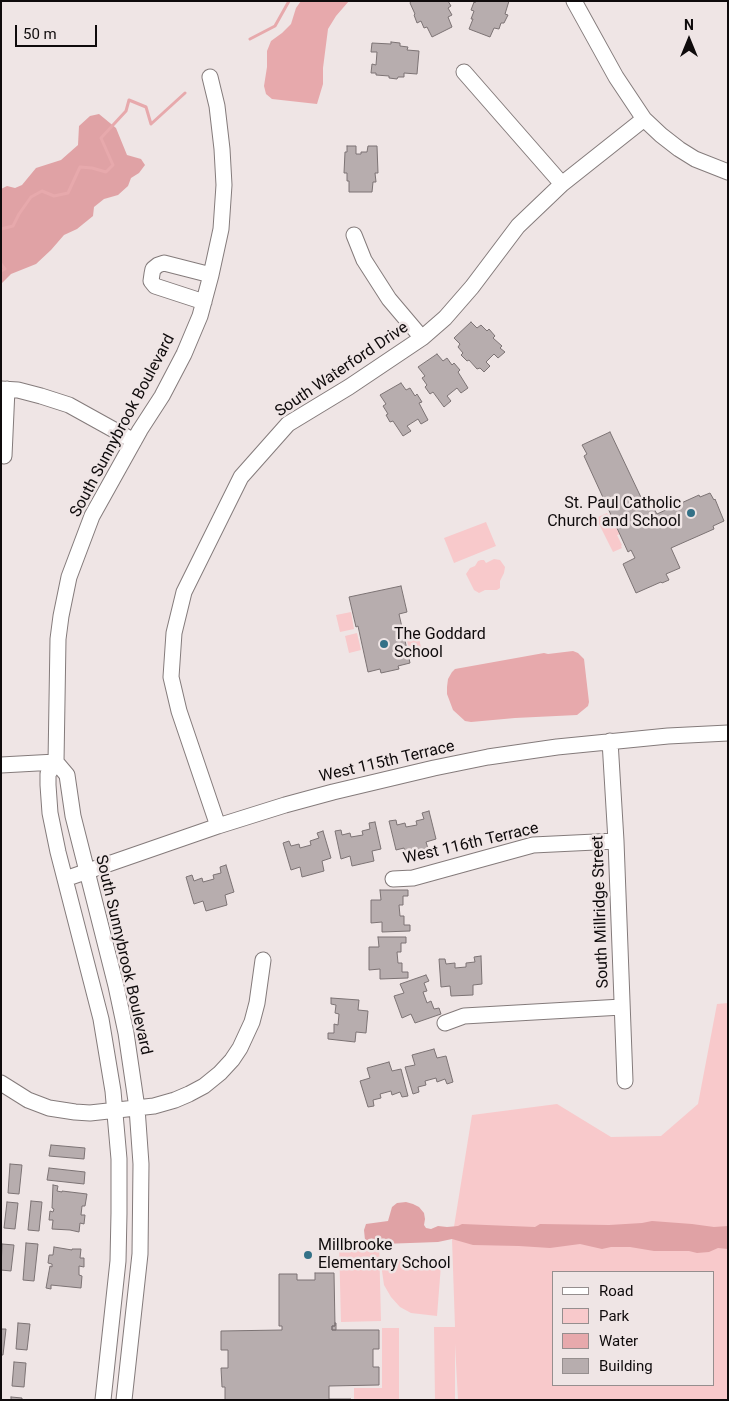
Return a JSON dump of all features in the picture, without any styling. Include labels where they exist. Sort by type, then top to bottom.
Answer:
[{"type":"street","points":[[574,1],[616,77],[644,119],[660,135],[694,159],[728,172]]},
{"type":"street","points":[[464,72],[562,184]]},
{"type":"street","name":"South Sunnybrook Boulevard","points":[[103,1400],[116,1284],[120,1186],[115,1110],[101,1019],[53,830],[48,798],[48,774],[56,762],[58,639],[70,577],[92,516],[134,440],[162,396],[184,354],[204,302],[221,229],[224,185],[218,115],[210,77]]},
{"type":"street","name":"South Waterford Drive","points":[[218,826],[179,711],[171,677],[174,633],[184,592],[241,477],[288,424],[349,388],[422,338],[444,318],[466,293],[518,226],[562,184],[644,119]]},
{"type":"street","points":[[354,235],[364,260],[389,299],[422,338]]},
{"type":"street","points":[[204,302],[155,286],[152,281],[152,274],[158,265],[164,264],[211,275]]},
{"type":"street","points":[[4,456],[4,389],[41,396],[69,405],[134,440]]},
{"type":"street","name":"West 115th Terrace","points":[[66,879],[218,826],[286,805],[434,768],[518,752],[610,741],[728,733]]},
{"type":"street","name":"South Millridge Street","points":[[610,741],[616,841],[625,1081]]},
{"type":"street","points":[[1,765],[56,762]]},
{"type":"street","name":"South Sunnybrook Boulevard","points":[[56,762],[67,775],[73,816],[120,1004],[134,1079],[141,1164],[140,1254],[124,1400]]},
{"type":"street","name":"West 116th Terrace","points":[[393,879],[413,878],[533,845],[616,841]]},
{"type":"street","points":[[1,1083],[28,1100],[49,1108],[90,1113],[154,1106],[189,1094],[204,1086],[220,1073],[240,1048],[252,1022],[257,1003],[263,960]]},
{"type":"street","points":[[445,1023],[464,1016],[622,1007]]},
{"type":"green space","points":[[607,513],[608,515],[611,514],[620,534],[617,535],[622,545],[622,548],[613,552],[596,518]]},
{"type":"green space","points":[[486,522],[496,546],[454,563],[444,538]]},
{"type":"green space","points":[[494,559],[500,560],[505,567],[500,581],[500,588],[497,590],[485,590],[479,593],[474,590],[466,574],[478,561],[484,560],[486,563]]},
{"type":"green space","points":[[351,612],[354,629],[340,632],[336,615]]},
{"type":"green space","points":[[357,633],[361,650],[349,653],[345,636]]},
{"type":"green space","points":[[418,634],[422,652],[410,654],[406,636]]},
{"type":"green space","points":[[728,1003],[728,1400],[458,1400],[455,1344],[455,1400],[435,1400],[434,1327],[455,1327],[452,1239],[472,1115],[557,1104],[611,1137],[661,1136],[698,1104],[717,1004]]},
{"type":"green space","points":[[379,1242],[381,1321],[341,1322],[339,1243]]},
{"type":"green space","points":[[381,1259],[437,1261],[441,1265],[437,1316],[411,1313],[400,1307],[384,1285]]},
{"type":"green space","points":[[382,1328],[399,1328],[399,1400],[354,1400],[354,1388],[382,1388]]},
{"type":"shaded area","points":[[99,114],[116,128],[127,155],[141,159],[145,165],[139,173],[131,178],[128,186],[118,195],[104,199],[94,207],[93,216],[77,229],[64,235],[36,264],[11,274],[1,284],[1,189],[7,186],[15,188],[22,185],[36,168],[61,160],[78,145],[79,126],[90,116]]},
{"type":"shaded area","points":[[406,1202],[419,1207],[424,1213],[424,1225],[426,1228],[431,1229],[438,1226],[447,1227],[462,1224],[535,1227],[540,1224],[609,1225],[652,1221],[714,1227],[728,1226],[728,1249],[718,1248],[709,1252],[697,1253],[689,1251],[654,1251],[630,1247],[602,1249],[580,1244],[550,1248],[473,1245],[452,1239],[438,1242],[382,1244],[365,1240],[364,1230],[366,1224],[388,1221],[392,1207],[397,1203]]},
{"type":"water","points":[[301,1],[349,1],[328,29],[323,84],[317,104],[272,99],[266,94],[264,86],[267,51],[271,41],[291,24],[296,8]]},
{"type":"water","points":[[573,651],[584,659],[589,702],[588,706],[577,715],[471,722],[465,721],[453,710],[447,694],[447,687],[448,679],[455,669],[544,653]]},
{"type":"building","points":[[411,1],[448,1],[451,6],[448,8],[452,15],[448,17],[452,27],[432,37],[427,27],[424,28],[421,21],[417,23]]},
{"type":"building","points":[[476,1],[509,1],[505,14],[508,15],[504,23],[501,23],[499,29],[494,28],[490,37],[469,29],[474,11],[471,10]]},
{"type":"building","points":[[391,42],[400,43],[400,46],[408,47],[407,50],[419,51],[417,74],[404,73],[404,77],[398,77],[397,79],[371,73],[372,64],[376,65],[377,52],[371,52],[372,43],[391,44]]},
{"type":"building","points":[[347,146],[356,146],[356,154],[361,154],[361,152],[367,152],[368,146],[377,146],[378,173],[375,173],[376,182],[373,182],[372,192],[349,192],[347,173],[344,173]]},
{"type":"building","points":[[471,322],[477,328],[481,325],[487,331],[489,329],[495,336],[493,338],[502,346],[500,348],[505,352],[498,358],[494,354],[486,362],[490,366],[484,372],[480,368],[477,369],[469,360],[467,361],[461,355],[463,353],[458,347],[460,344],[454,338]]},
{"type":"building","points":[[437,354],[443,361],[447,358],[452,365],[454,363],[460,370],[458,372],[468,388],[461,393],[457,388],[447,396],[451,401],[444,407],[433,392],[430,394],[425,387],[427,385],[422,378],[425,376],[418,367]]},
{"type":"building","points":[[401,383],[406,390],[410,388],[415,396],[417,394],[422,402],[419,403],[428,420],[421,424],[418,419],[407,426],[411,431],[403,436],[393,421],[390,422],[386,415],[388,414],[383,406],[386,404],[380,395]]},
{"type":"building","name":"St. Paul Catholic Church and School","points":[[610,432],[647,510],[653,507],[657,514],[699,495],[700,497],[710,493],[715,499],[724,521],[713,526],[714,529],[671,548],[680,568],[666,574],[669,580],[636,593],[623,564],[635,558],[631,550],[628,552],[584,456],[587,454],[582,445]]},
{"type":"building","name":"The Goddard School","points":[[401,586],[407,612],[399,614],[410,663],[398,666],[399,669],[381,673],[380,669],[368,672],[358,626],[356,627],[349,597]]},
{"type":"building","points":[[429,811],[436,839],[426,842],[429,852],[407,858],[404,848],[396,850],[389,821],[396,820],[397,825],[405,823],[406,827],[417,825],[416,821],[424,819],[422,813]]},
{"type":"building","points":[[375,822],[381,849],[372,851],[374,861],[352,866],[350,856],[341,859],[335,831],[341,830],[342,835],[350,833],[351,837],[363,835],[362,831],[370,829],[369,823]]},
{"type":"building","points":[[323,831],[331,858],[322,861],[324,871],[302,877],[300,867],[291,870],[283,843],[289,841],[291,846],[299,844],[300,848],[311,845],[310,841],[319,838],[317,833]]},
{"type":"building","points":[[226,865],[234,892],[225,895],[227,905],[206,911],[203,901],[194,904],[186,877],[192,875],[194,881],[202,878],[203,882],[214,879],[213,875],[221,873],[220,867]]},
{"type":"building","points":[[380,890],[408,890],[408,896],[403,896],[403,905],[399,905],[400,916],[404,916],[404,925],[410,925],[410,931],[382,932],[382,922],[371,923],[371,900],[381,900]]},
{"type":"building","points":[[378,937],[406,937],[406,943],[401,943],[401,952],[397,952],[398,963],[402,963],[402,972],[408,972],[408,978],[380,979],[380,969],[369,970],[369,947],[379,947]]},
{"type":"building","points":[[481,956],[482,984],[473,985],[473,995],[451,996],[450,986],[441,987],[439,959],[445,959],[446,964],[455,963],[455,968],[466,967],[466,963],[475,962],[474,957]]},
{"type":"building","points":[[426,975],[429,981],[424,983],[427,991],[423,992],[427,1003],[431,1001],[434,1009],[439,1008],[441,1014],[415,1023],[411,1014],[402,1018],[394,996],[404,993],[400,984]]},
{"type":"building","points":[[331,998],[359,1000],[358,1010],[368,1011],[366,1033],[356,1032],[355,1042],[328,1039],[328,1033],[334,1033],[334,1024],[338,1025],[339,1014],[335,1013],[336,1005],[331,1004]]},
{"type":"building","points":[[434,1049],[437,1058],[446,1056],[453,1082],[447,1084],[445,1079],[437,1082],[436,1078],[425,1081],[426,1085],[418,1087],[419,1092],[413,1094],[405,1067],[415,1065],[412,1055]]},
{"type":"building","points":[[389,1062],[392,1071],[401,1069],[408,1096],[402,1097],[400,1092],[392,1095],[391,1091],[380,1094],[381,1098],[373,1100],[374,1106],[368,1107],[360,1081],[370,1078],[367,1068]]},
{"type":"building","points":[[51,1145],[85,1148],[84,1159],[49,1156]]},
{"type":"building","points":[[10,1164],[22,1165],[19,1194],[8,1193]]},
{"type":"building","points":[[49,1168],[85,1172],[84,1184],[47,1180]]},
{"type":"building","points":[[53,1185],[58,1186],[57,1191],[87,1194],[85,1206],[82,1206],[81,1215],[85,1215],[84,1224],[80,1223],[79,1232],[52,1229],[53,1220],[49,1220],[50,1211],[53,1212],[54,1209],[52,1208]]},
{"type":"building","points":[[31,1201],[42,1202],[39,1231],[28,1230]]},
{"type":"building","points":[[7,1202],[18,1203],[15,1229],[4,1228]]},
{"type":"building","points":[[26,1243],[38,1244],[34,1281],[23,1280]]},
{"type":"building","points":[[2,1244],[14,1245],[11,1271],[1,1270]]},
{"type":"building","points":[[54,1247],[72,1250],[81,1249],[80,1258],[84,1258],[84,1267],[79,1266],[79,1275],[82,1276],[81,1288],[51,1285],[51,1289],[46,1288],[50,1266],[52,1267],[52,1264],[48,1263],[49,1255],[53,1255]]},
{"type":"building","name":"Millbrooke Elementary School","points":[[315,1273],[334,1273],[335,1326],[332,1326],[332,1330],[379,1330],[379,1349],[373,1349],[373,1367],[379,1367],[379,1385],[329,1386],[329,1399],[352,1400],[225,1400],[225,1387],[222,1387],[221,1368],[228,1368],[228,1350],[221,1350],[221,1331],[282,1330],[282,1326],[279,1326],[279,1274],[297,1274],[297,1280],[315,1280]]},
{"type":"building","points":[[18,1323],[30,1324],[27,1350],[16,1349]]},
{"type":"building","points":[[335,1323],[336,1330],[332,1330],[332,1326],[335,1326]]},
{"type":"building","points":[[1,1329],[6,1329],[3,1355],[1,1355]]},
{"type":"building","points":[[14,1362],[26,1363],[24,1387],[12,1386]]},
{"type":"building","points":[[11,1397],[22,1398],[22,1400],[11,1400]]},
{"type":"waterway","points":[[250,39],[275,26],[289,1]]},
{"type":"waterway","points":[[1,229],[13,226],[31,197],[42,191],[54,196],[68,193],[80,167],[106,172],[113,165],[101,138],[126,111],[129,100],[146,107],[151,124],[185,93]]},
{"type":"waterway","points":[[1,264],[5,269],[1,271]]},
{"type":"place","name":"St. Paul Catholic Church and School","points":[[691,513]]},
{"type":"place","name":"The Goddard School","points":[[384,644]]},
{"type":"place","name":"Millbrooke Elementary School","points":[[308,1255]]}]
